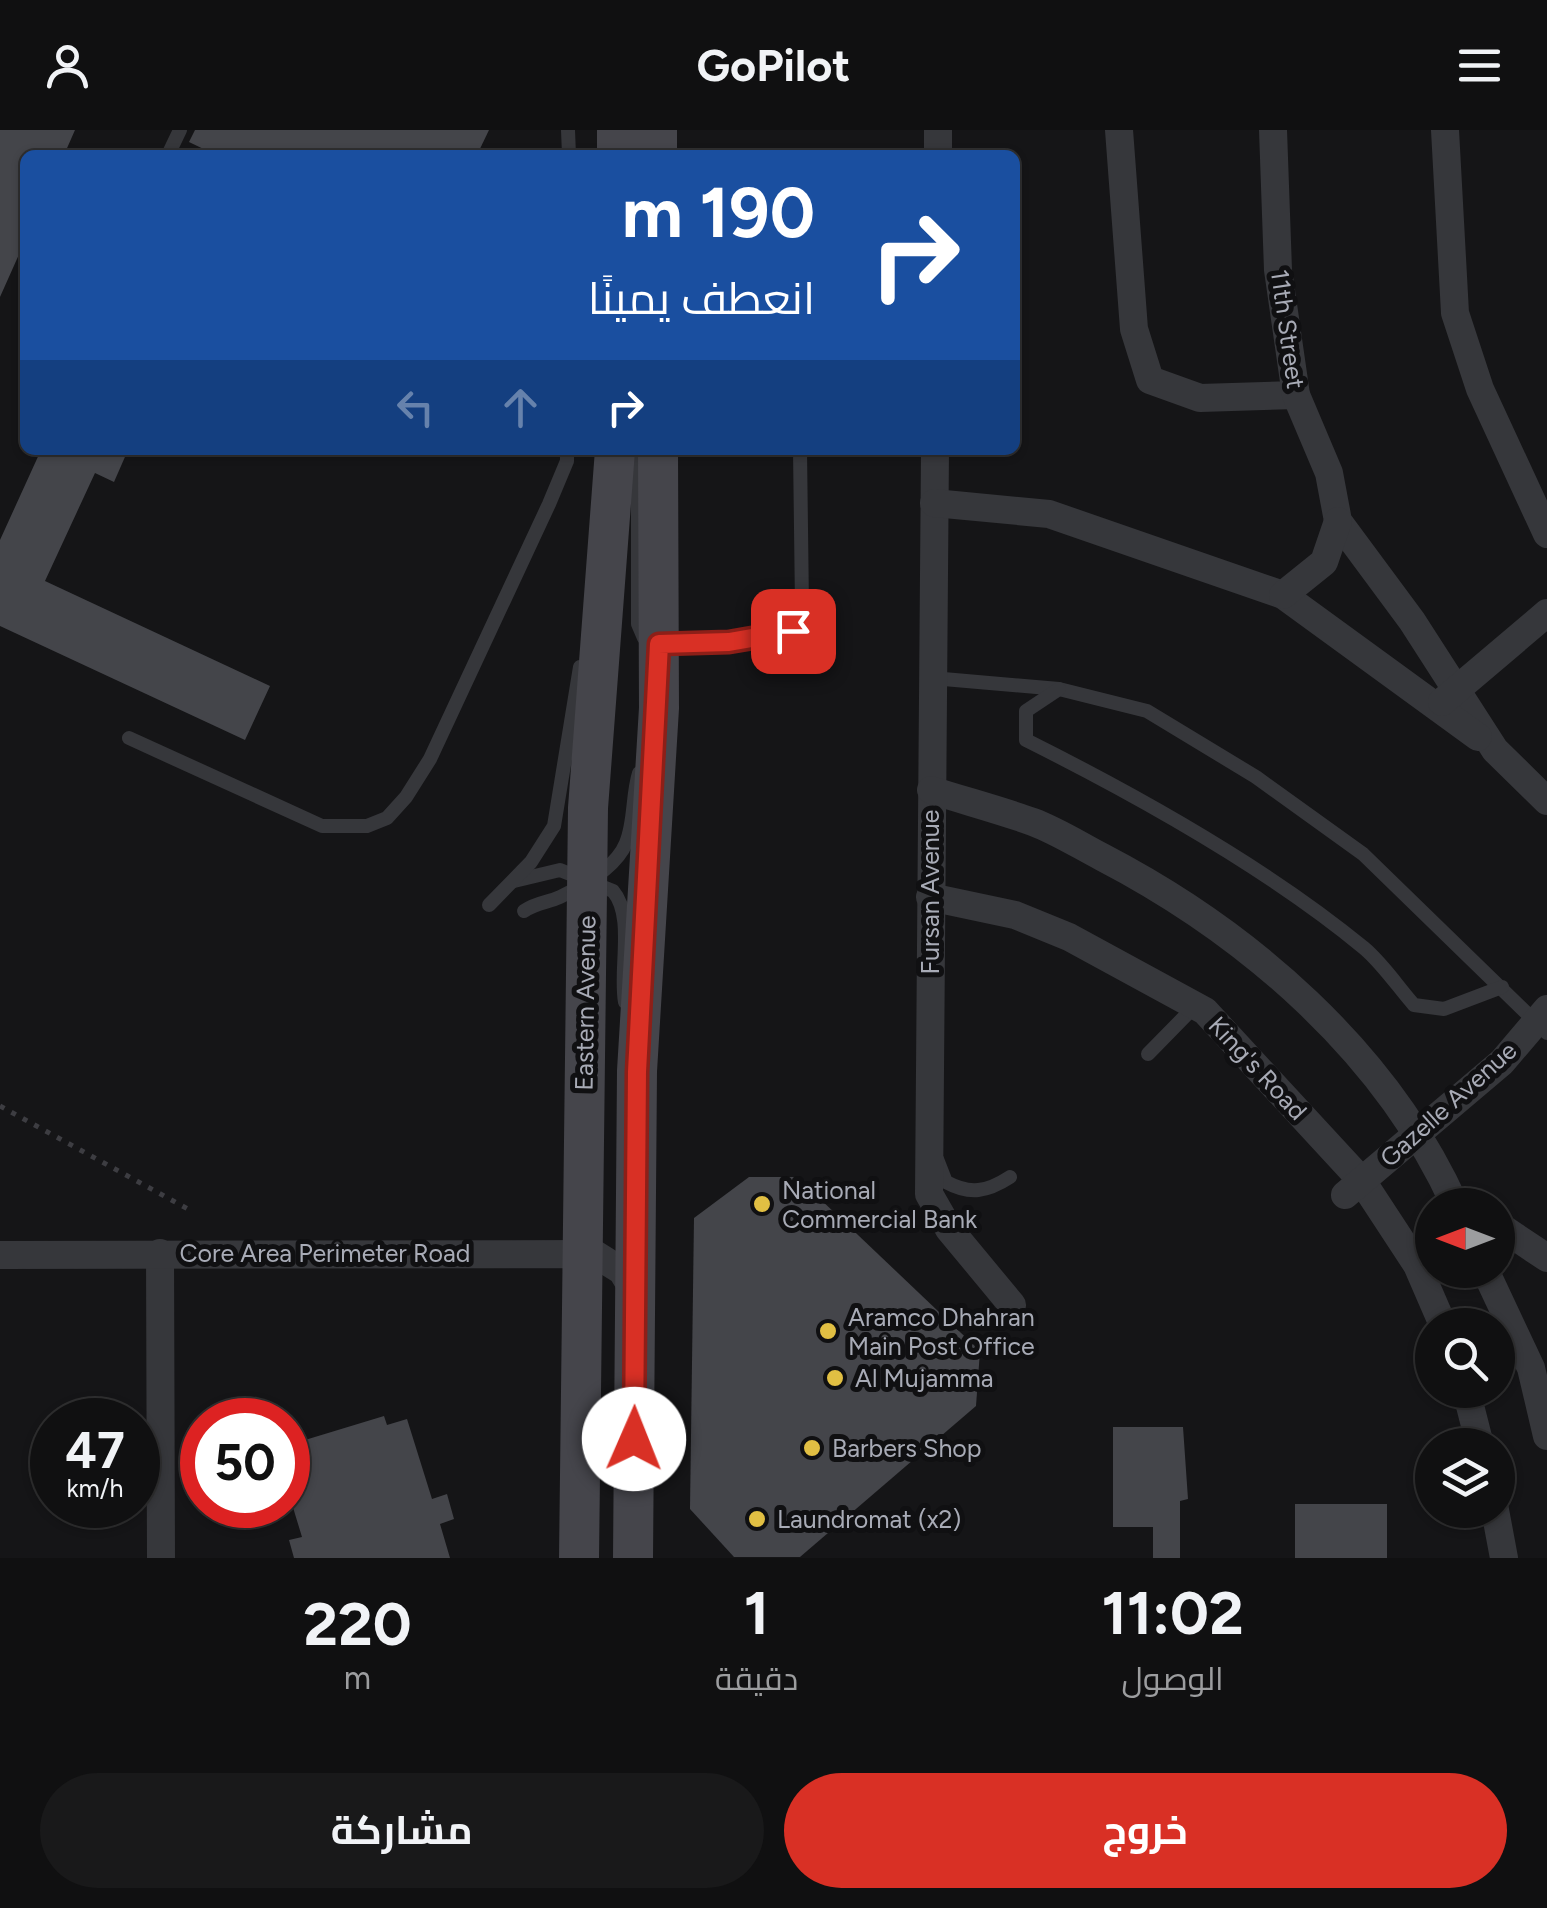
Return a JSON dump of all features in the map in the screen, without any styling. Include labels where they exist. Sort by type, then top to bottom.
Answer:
[{"type":"main road","name":"Eastern Avenue","points":[[579,1558],[589,791],[616,455]]},
{"type":"main road","points":[[633,1558],[637,1072],[658,708],[658,455]]},
{"type":"street","points":[[1119,130],[1134,329],[1150,380],[1200,398],[1296,395]]},
{"type":"street","name":"11th Street","points":[[1273,130],[1278,270],[1296,395],[1329,472],[1338,522],[1447,698],[1547,801]]},
{"type":"street","points":[[1445,130],[1456,313],[1480,389],[1547,534]]},
{"type":"street","name":"Fursan Avenue","points":[[935,455],[929,1194],[949,1229],[1014,1292]]},
{"type":"street","name":"11th Street","points":[[934,503],[1049,514],[1283,595],[1447,698]]},
{"type":"street","points":[[1283,595],[1324,562],[1338,522]]},
{"type":"street","points":[[1447,698],[1547,612]]},
{"type":"street","points":[[931,790],[1036,823],[1158,886],[1237,941],[1348,1044],[1419,1133],[1449,1188]]},
{"type":"street","name":"King's Road","points":[[930,897],[1015,915],[1069,937],[1205,1011],[1417,1265],[1436,1308]]},
{"type":"street","name":"Gazelle Avenue","points":[[1353,1188],[1502,1062],[1543,1021]]},
{"type":"street","points":[[1515,1237],[1547,1258]]},
{"type":"street","points":[[160,1252],[161,1558]]},
{"type":"street","name":"Core Area Perimeter Road","points":[[0,1255],[580,1253],[607,1258],[622,1270],[634,1291]]},
{"type":"street","points":[[1493,1288],[1531,1368],[1547,1436]]},
{"type":"street","points":[[1498,1528],[1504,1558]]},
{"type":"lane","points":[[129,738],[322,826],[344,830],[387,818],[430,759],[549,504],[567,455]]},
{"type":"lane","points":[[638,455],[638,624],[644,638],[659,644],[729,642],[793,631],[802,606],[800,455]]},
{"type":"lane","points":[[488,905],[542,848],[557,814],[583,648],[609,529]]},
{"type":"lane","points":[[932,678],[1059,689],[1147,711],[1256,777],[1363,854],[1543,1021]]},
{"type":"lane","points":[[1059,689],[1026,711],[1026,740],[1106,780],[1301,902],[1366,950],[1414,1006],[1444,1009],[1502,987]]},
{"type":"lane","points":[[524,910],[540,900],[557,899],[607,869],[628,840],[632,794],[658,708]]},
{"type":"lane","points":[[511,882],[560,870],[587,878],[620,900],[624,916],[621,980],[637,1072]]},
{"type":"lane","points":[[1148,1054],[1194,1006]]},
{"type":"lane","points":[[930,1139],[946,1182],[965,1192],[993,1188],[1010,1178]]},
{"type":"path","points":[[0,1106],[188,1209]]},
{"type":"building","points":[[0,130],[75,130],[66,150],[20,150],[20,252],[0,297]]},
{"type":"building","points":[[195,130],[489,130],[479,150],[206,150],[189,142]]},
{"type":"building","points":[[39,455],[126,455],[114,482],[95,473],[45,581],[270,686],[245,740],[0,626],[0,540]]},
{"type":"building","name":"Al Mujamma","points":[[749,1177],[797,1177],[980,1351],[976,1406],[800,1557],[734,1557],[690,1509],[694,1218]]},
{"type":"building","points":[[384,1416],[387,1425],[407,1419],[432,1499],[447,1494],[454,1519],[440,1524],[450,1558],[294,1558],[289,1540],[302,1537],[299,1528],[310,1528],[310,1438]]},
{"type":"building","points":[[1113,1427],[1183,1427],[1188,1499],[1180,1501],[1180,1558],[1153,1558],[1153,1527],[1113,1527]]},
{"type":"building","points":[[1295,1504],[1387,1504],[1387,1558],[1295,1558]]},
{"type":"place","name":"National Commercial Bank","points":[[762,1204]]},
{"type":"place","name":"Aramco Dhahran Main Post Office","points":[[828,1331]]},
{"type":"place","name":"Al Mujamma","points":[[835,1378]]},
{"type":"place","name":"Barbers Shop","points":[[812,1448]]},
{"type":"place","name":"Laundromat (x2)","points":[[757,1519]]},
{"type":"route","points":[[634,1439],[637,1072],[659,644],[729,642],[793,631]]}]
